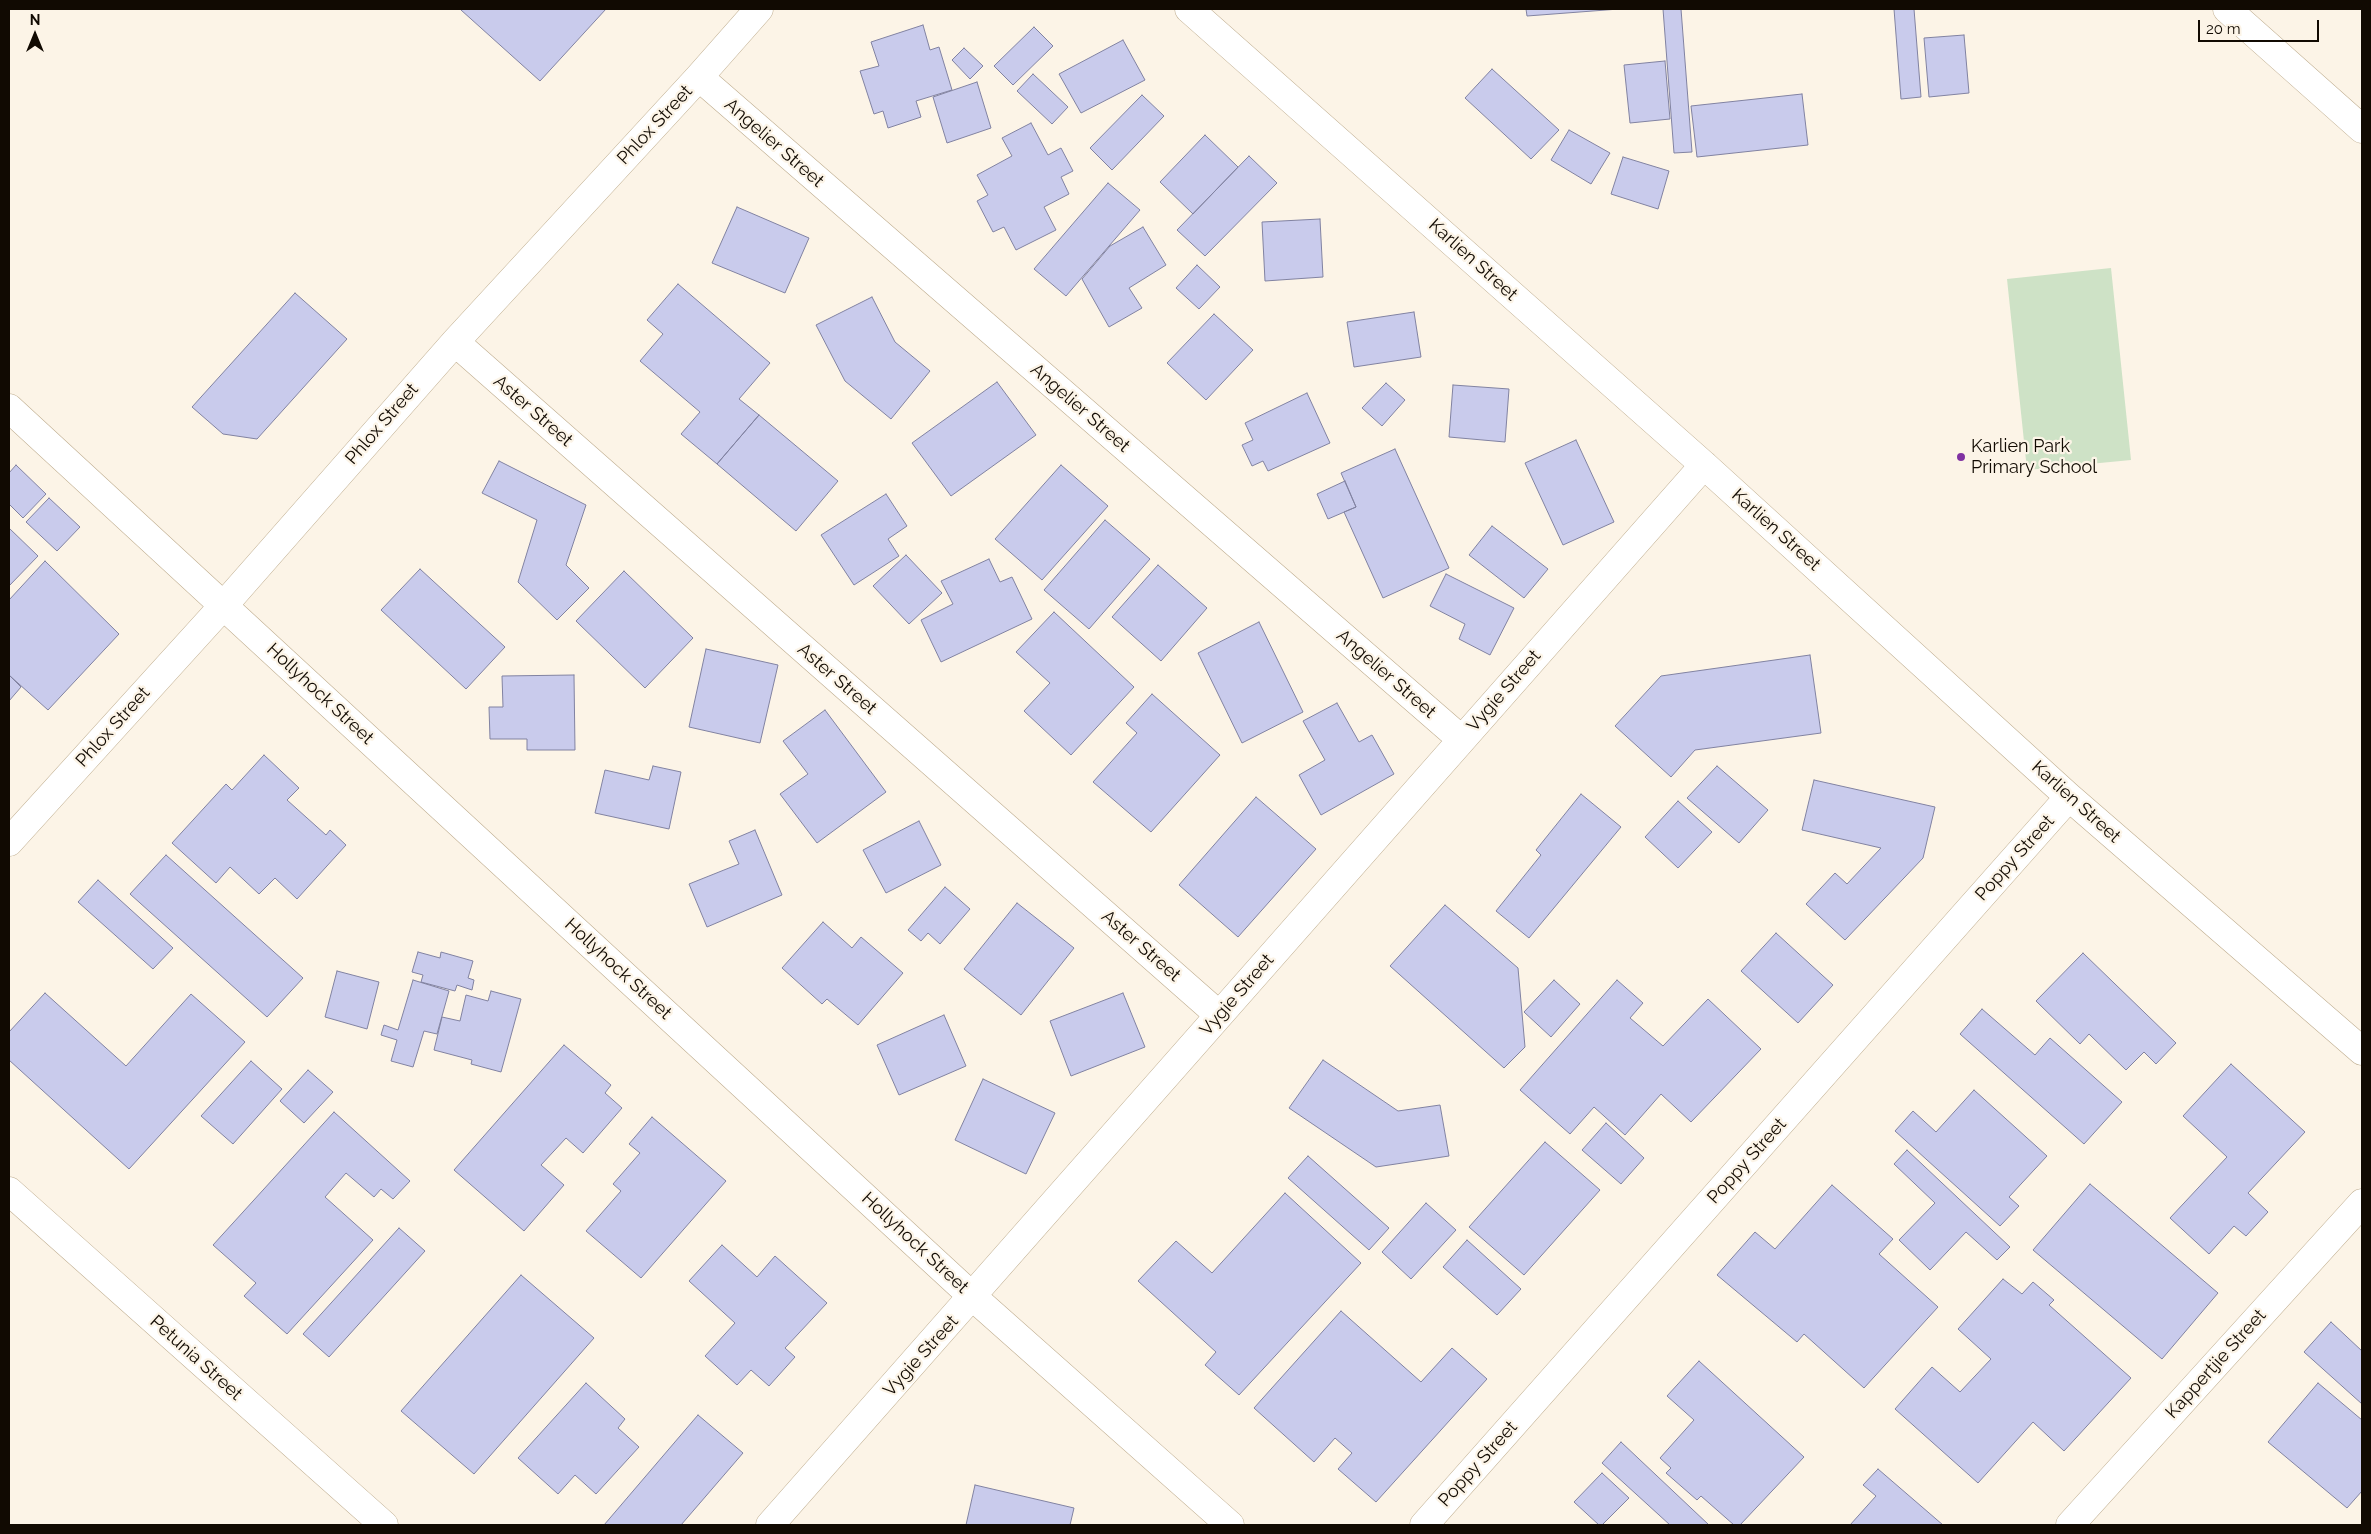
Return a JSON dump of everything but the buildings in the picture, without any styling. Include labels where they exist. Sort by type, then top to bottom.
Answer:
[{"type":"street","name":"Phlox Street","points":[[9,842],[224,605],[455,342],[699,77],[759,9]]},
{"type":"street","name":"Karlien Street","points":[[1189,9],[1704,465],[2069,797],[2362,1051]]},
{"type":"street","points":[[2227,9],[2362,129]]},
{"type":"street","name":"Angelier Street","points":[[699,77],[1461,739]]},
{"type":"street","name":"Aster Street","points":[[455,342],[1219,1015]]},
{"type":"street","name":"Hollyhock Street","points":[[9,408],[973,1297],[1230,1525]]},
{"type":"street","name":"Vygie Street","points":[[770,1525],[973,1297],[1461,739],[1704,465]]},
{"type":"street","name":"Poppy Street","points":[[1424,1525],[2069,797]]},
{"type":"street","name":"Petunia Street","points":[[9,1191],[384,1525]]},
{"type":"street","name":"Kappertjie Street","points":[[2070,1525],[2362,1203]]},
{"type":"green space","points":[[2111,268],[2131,460],[2027,470],[2007,279]]},
{"type":"place","name":"Karlien Park Primary School","points":[[1961,457]]}]
